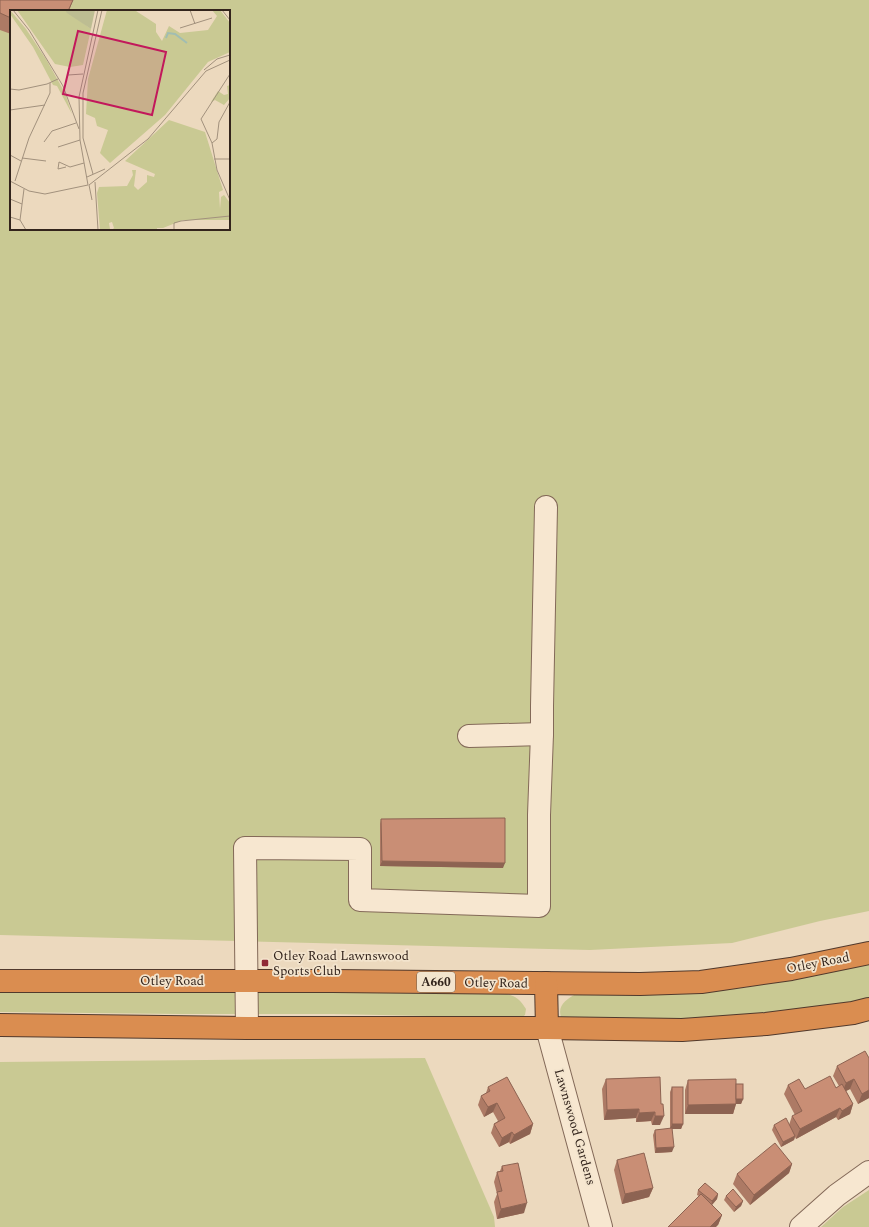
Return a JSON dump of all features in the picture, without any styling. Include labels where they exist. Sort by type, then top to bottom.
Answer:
[{"type":"highway","name":"Otley Road","points":[[0,981],[640,984],[701,982],[791,969],[869,953]]},
{"type":"highway","points":[[546,983],[547,1028]]},
{"type":"highway","points":[[0,1025],[682,1030],[766,1024],[853,1013],[869,1009]]},
{"type":"street","points":[[247,1028],[245,848],[360,849],[360,900],[539,906],[539,814],[546,507]]},
{"type":"street","points":[[469,736],[542,734]]},
{"type":"street","name":"Lawnswood Gardens","points":[[547,1028],[601,1227]]},
{"type":"street","points":[[801,1227],[837,1195],[869,1172]]},
{"type":"green space","points":[[0,0],[869,0],[869,911],[820,921],[732,943],[590,950],[0,935]]},
{"type":"green space","points":[[869,964],[869,998],[848,1002],[747,1016],[659,1020],[571,1019],[561,1017],[560,1013],[560,1009],[564,1003],[576,994],[665,994],[743,988]]},
{"type":"green space","points":[[0,987],[503,993],[516,998],[526,1009],[525,1015],[521,1018],[333,1014],[0,1012]]},
{"type":"green space","points":[[425,1058],[494,1217],[495,1227],[0,1227],[0,1062]]},
{"type":"green space","points":[[869,1190],[869,1227],[821,1227],[843,1207]]},
{"type":"building","points":[[0,0],[73,0],[68,10],[10,10],[10,18],[0,13]]},
{"type":"building","points":[[505,818],[505,863],[382,861],[381,819]]},
{"type":"building","points":[[865,1051],[869,1058],[869,1090],[862,1094],[854,1079],[846,1083],[837,1066]]},
{"type":"building","points":[[830,1076],[836,1088],[842,1084],[853,1104],[842,1111],[840,1108],[800,1129],[792,1116],[802,1111],[788,1085],[799,1079],[805,1089]]},
{"type":"building","points":[[507,1077],[533,1124],[514,1135],[512,1132],[502,1138],[494,1124],[505,1118],[497,1103],[488,1107],[481,1096],[490,1091],[488,1087]]},
{"type":"building","points":[[660,1077],[661,1104],[663,1104],[664,1116],[655,1116],[655,1112],[639,1113],[639,1109],[607,1110],[606,1079]]},
{"type":"building","points":[[736,1079],[736,1104],[688,1105],[688,1080]]},
{"type":"building","points":[[736,1084],[743,1084],[743,1099],[736,1099]]},
{"type":"building","points":[[672,1087],[683,1087],[683,1124],[672,1124]]},
{"type":"building","points":[[786,1118],[795,1136],[783,1142],[774,1125]]},
{"type":"building","points":[[672,1128],[674,1147],[656,1148],[655,1130]]},
{"type":"building","points":[[775,1143],[792,1164],[754,1195],[737,1174]]},
{"type":"building","points":[[644,1153],[653,1188],[625,1194],[617,1160]]},
{"type":"building","points":[[518,1163],[527,1203],[501,1209],[497,1192],[502,1191],[497,1172],[503,1171],[502,1166]]},
{"type":"building","points":[[705,1183],[718,1194],[712,1201],[698,1190]]},
{"type":"building","points":[[733,1189],[743,1201],[736,1207],[726,1196]]},
{"type":"building","points":[[701,1194],[722,1215],[710,1227],[668,1227]]},
{"type":"place","name":"Otley Road Lawnswood Sports Club","points":[[265,963]]}]
